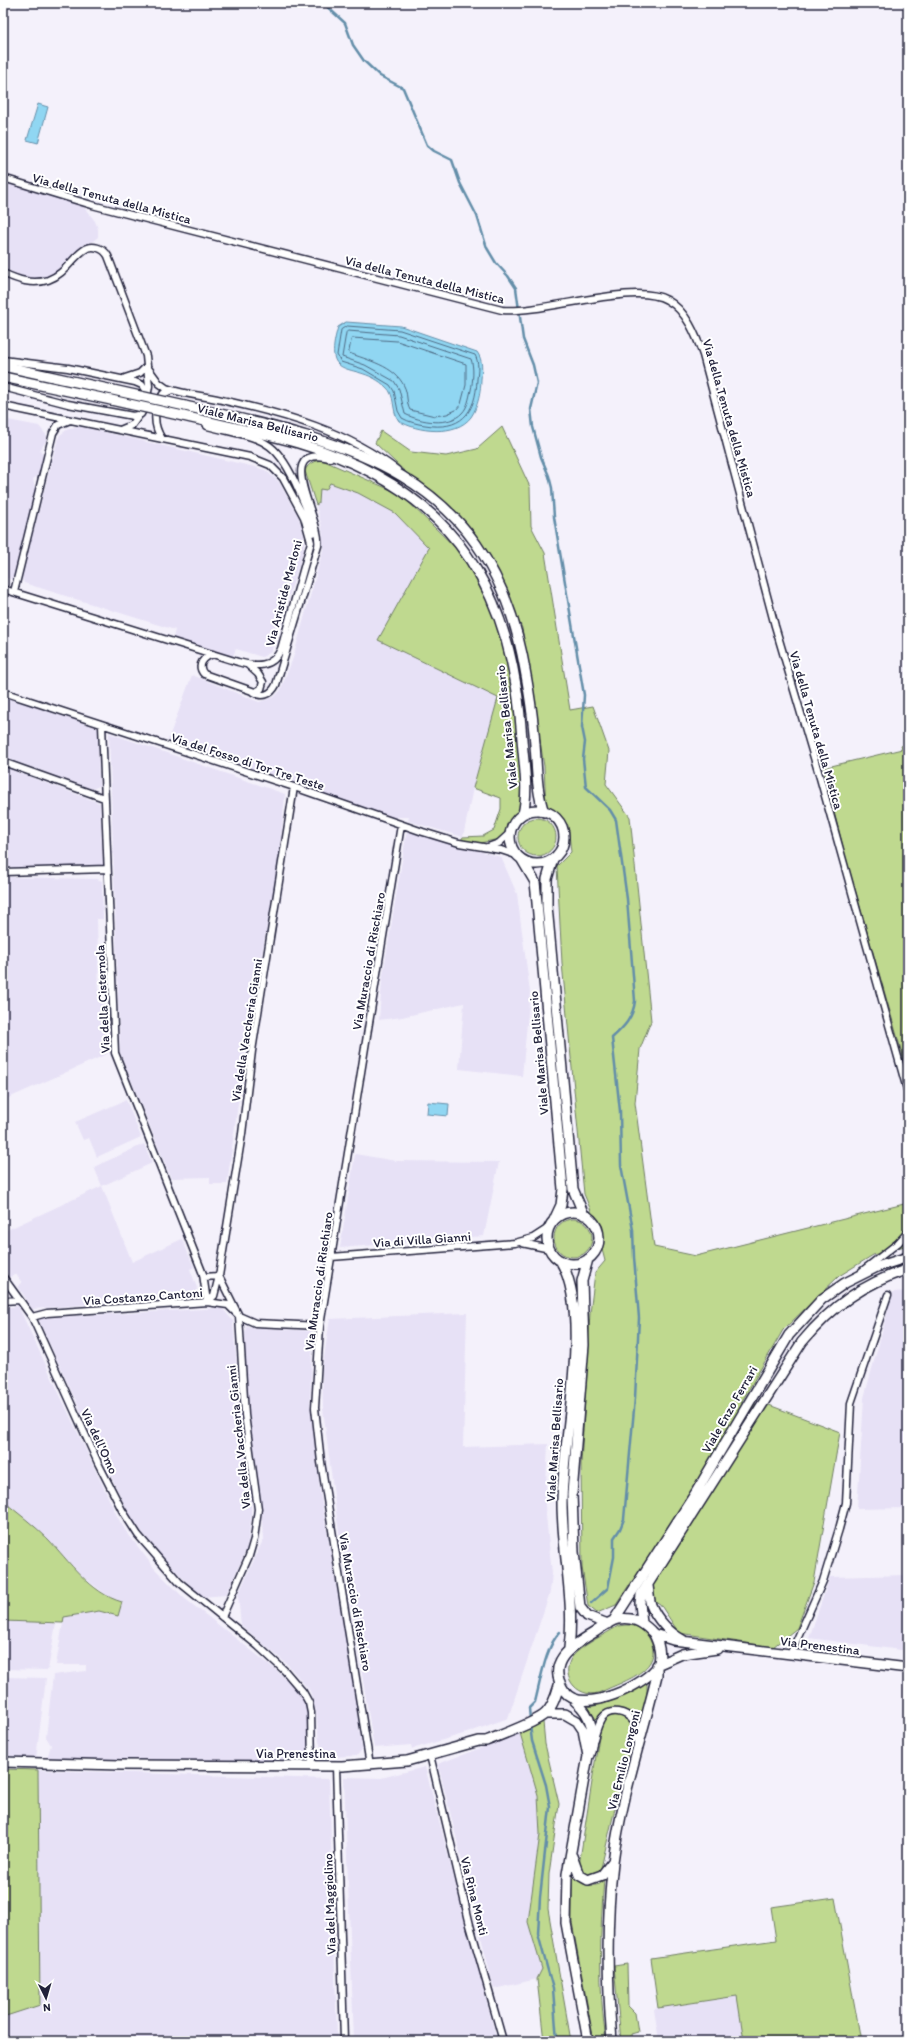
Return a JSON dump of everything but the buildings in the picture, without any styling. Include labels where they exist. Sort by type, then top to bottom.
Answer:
[{"type":"main road","name":"Viale Marisa Bellisario","points":[[3,366],[185,406],[275,427],[326,441],[382,465],[425,491],[447,509],[472,540],[495,577],[508,607],[525,669],[533,723],[539,792],[544,812]]},
{"type":"main road","name":"Viale Marisa Bellisario","points":[[3,377],[111,400],[292,442],[350,463],[398,489],[438,519],[461,545],[486,585],[503,627],[516,685],[526,792],[523,814]]},
{"type":"main road","points":[[537,810],[544,812],[558,821],[564,837],[562,845],[553,859],[537,864],[519,858],[510,841],[510,833],[512,825],[523,814],[537,810]]},
{"type":"main road","name":"Viale Marisa Bellisario","points":[[519,858],[535,882],[563,1189],[561,1205],[552,1224]]},
{"type":"main road","name":"Viale Marisa Bellisario","points":[[553,859],[547,879],[547,906],[573,1189],[584,1215]]},
{"type":"main road","points":[[568,1213],[584,1215],[594,1224],[598,1237],[596,1248],[588,1259],[577,1264],[560,1260],[550,1249],[548,1238],[552,1224],[560,1215],[568,1213]]},
{"type":"main road","name":"Viale Enzo Ferrari","points":[[611,1622],[695,1494],[789,1335],[822,1299],[855,1277],[908,1257]]},
{"type":"main road","name":"Viale Marisa Bellisario","points":[[588,1259],[582,1281],[584,1345],[573,1466],[572,1519],[580,1607],[587,1616],[611,1622]]},
{"type":"main road","name":"Viale Marisa Bellisario","points":[[560,1260],[569,1278],[572,1289],[574,1325],[573,1365],[563,1466],[562,1504],[571,1616],[570,1648]]},
{"type":"main road","name":"Viale Enzo Ferrari","points":[[642,1623],[640,1598],[802,1342],[817,1324],[839,1304],[858,1290],[895,1273],[908,1269]]},
{"type":"main road","points":[[648,1586],[651,1604],[654,1610],[672,1633],[686,1641]]},
{"type":"main road","points":[[572,1699],[590,1702],[610,1696],[644,1678],[657,1666],[660,1651],[654,1634],[642,1623],[631,1619],[611,1622],[570,1648],[561,1660],[559,1671],[560,1682],[566,1694],[572,1699],[582,1707],[589,1716],[592,1726],[592,1742],[588,1756]]},
{"type":"main road","name":"Via Prenestina","points":[[654,1634],[673,1640],[728,1648],[908,1668]]},
{"type":"main road","name":"Via Prenestina","points":[[657,1666],[689,1652],[728,1648]]},
{"type":"main road","name":"Via Emilio Longoni","points":[[612,2041],[607,1975],[608,1918],[613,1860],[624,1808],[657,1676],[657,1666]]},
{"type":"main road","points":[[545,1714],[555,1698],[560,1682]]},
{"type":"main road","name":"Via Prenestina","points":[[3,1762],[312,1767],[370,1765],[407,1761],[479,1741],[486,1741],[545,1714]]},
{"type":"main road","name":"Via Emilio Longoni","points":[[545,1714],[565,1714],[577,1721],[582,1730],[588,1756],[567,1874],[566,1923],[588,2041]]},
{"type":"main road","name":"Via Emilio Longoni","points":[[571,1852],[574,1868],[580,1877],[585,1880],[593,1880],[602,1875],[613,1860]]},
{"type":"street","name":"Via della Tenuta della Mistica","points":[[3,178],[134,216],[502,310],[524,310],[619,295],[650,295],[665,299],[673,304],[684,315],[703,355],[773,619],[820,778],[908,1093]]},
{"type":"street","points":[[3,274],[24,281],[43,281],[59,274],[86,248],[92,247],[102,250],[108,256],[144,348],[147,366],[148,395],[145,407],[132,425],[120,430]]},
{"type":"street","points":[[3,360],[64,367],[121,379],[142,385],[148,395]]},
{"type":"street","points":[[121,379],[138,374],[147,366]]},
{"type":"street","points":[[147,366],[159,383],[172,390]]},
{"type":"street","points":[[3,387],[122,415],[133,416],[141,414]]},
{"type":"street","points":[[162,439],[155,422],[158,405],[163,394],[172,390]]},
{"type":"street","name":"Viale Marisa Bellisario","points":[[172,390],[276,413],[332,431],[376,455],[425,491]]},
{"type":"street","name":"Via Aristide Merloni","points":[[3,406],[250,457],[272,467],[283,478],[298,505],[307,526],[311,542],[279,654],[274,660],[267,664],[258,666],[213,654],[3,589]]},
{"type":"street","points":[[186,417],[207,426],[257,438],[278,452],[292,474],[309,516],[312,526],[311,542]]},
{"type":"street","points":[[14,592],[53,433],[58,425],[71,420]]},
{"type":"street","points":[[213,654],[205,657],[201,663],[200,669],[204,674],[253,692],[257,695],[266,695],[272,691],[276,685],[319,543],[318,528],[301,481],[301,466],[307,459],[317,456],[350,463]]},
{"type":"street","points":[[247,664],[256,672],[263,682],[263,686],[260,690],[253,692]]},
{"type":"street","name":"Via del Fosso di Tor Tre Teste","points":[[3,692],[294,787],[402,825],[459,843],[488,847],[519,858]]},
{"type":"street","name":"Via della Cisternola","points":[[102,725],[115,1053],[204,1277],[207,1302]]},
{"type":"street","points":[[3,762],[104,798]]},
{"type":"street","name":"Via della Vaccheria Gianni","points":[[207,1302],[214,1296],[220,1276],[242,1134],[252,1051],[294,787]]},
{"type":"street","name":"Via Muraccio di Rischiaro","points":[[370,1765],[320,1454],[315,1408],[320,1326],[402,825]]},
{"type":"street","points":[[488,847],[499,843],[510,833]]},
{"type":"street","points":[[3,872],[107,870]]},
{"type":"street","name":"Via di Villa Gianni","points":[[331,1256],[515,1243],[533,1238],[552,1224]]},
{"type":"street","points":[[855,1277],[898,1243],[908,1232]]},
{"type":"street","name":"Via di Villa Gianni","points":[[515,1243],[550,1249]]},
{"type":"street","points":[[895,1273],[908,1274]]},
{"type":"street","points":[[204,1277],[220,1276]]},
{"type":"street","name":"Via della Vaccheria Gianni","points":[[220,1276],[239,1316],[245,1415],[258,1509],[254,1539],[233,1595],[222,1617]]},
{"type":"street","name":"Via dell'Omo","points":[[3,1277],[32,1317],[98,1464],[122,1510],[138,1535],[152,1553],[180,1582],[241,1632],[285,1671],[307,1699],[311,1713],[312,1767]]},
{"type":"street","points":[[790,1655],[823,1581],[840,1528],[846,1503],[851,1404],[888,1294]]},
{"type":"street","points":[[3,1301],[20,1300]]},
{"type":"street","name":"Via Costanzo Cantoni","points":[[32,1317],[47,1313],[207,1302],[230,1306],[239,1316],[255,1323],[320,1326]]},
{"type":"street","points":[[592,1742],[602,1719],[607,1714],[618,1712],[628,1716],[634,1723],[638,1751]]},
{"type":"street","name":"Via Rina Monti","points":[[430,1755],[468,1917],[503,2041]]},
{"type":"street","name":"Via del Maggiolino","points":[[336,1766],[344,2041]]},
{"type":"shaded area","points":[[3,180],[82,205],[95,221],[98,229],[98,237],[77,254],[66,267],[50,276],[30,279],[3,268]]},
{"type":"shaded area","points":[[3,419],[39,426],[47,436],[46,441],[40,450],[44,456],[39,475],[33,479],[35,489],[15,576],[11,579],[3,577]]},
{"type":"shaded area","points":[[78,426],[255,467],[265,470],[279,482],[299,518],[304,534],[304,549],[271,652],[262,657],[236,649],[233,656],[173,638],[175,630],[24,583],[22,578],[23,571],[57,442],[60,435],[68,429]]},
{"type":"shaded area","points":[[330,483],[358,493],[395,513],[429,548],[378,640],[498,698],[473,788],[463,837],[408,821],[409,817],[392,817],[168,740],[192,675],[259,702],[274,697],[280,691],[293,658],[323,550],[322,527],[316,505],[319,502],[320,489]]},
{"type":"shaded area","points":[[3,696],[98,728],[99,786],[92,789],[3,757]]},
{"type":"shaded area","points":[[109,733],[285,794],[279,860],[248,1031],[227,1184],[210,1184],[210,1177],[171,1178],[120,1053]]},
{"type":"shaded area","points":[[3,767],[100,803],[103,867],[3,867]]},
{"type":"shaded area","points":[[407,831],[501,857],[517,894],[530,992],[522,1076],[459,1069],[464,1003],[402,1017],[379,1020],[382,980]]},
{"type":"shaded area","points":[[3,877],[97,879],[102,881],[103,919],[97,919],[99,996],[107,1005],[107,1036],[104,1037],[107,1054],[4,1100]]},
{"type":"shaded area","points":[[126,1100],[141,1137],[97,1157],[89,1138],[83,1140],[75,1122]]},
{"type":"shaded area","points":[[144,1144],[152,1163],[102,1186],[94,1167]]},
{"type":"shaded area","points":[[355,1154],[396,1161],[499,1162],[484,1236],[340,1248]]},
{"type":"shaded area","points":[[102,1186],[132,1262],[182,1239],[194,1267],[190,1269],[197,1288],[195,1296],[32,1309],[18,1286],[22,1283],[16,1274],[10,1277],[3,1269],[3,1232]]},
{"type":"shaded area","points":[[908,1291],[908,1508],[857,1509],[864,1398],[893,1292]]},
{"type":"shaded area","points":[[18,1306],[125,1530],[155,1569],[184,1598],[275,1669],[299,1692],[308,1711],[308,1762],[47,1759],[51,1745],[46,1737],[53,1675],[86,1671],[86,1665],[56,1665],[64,1617],[99,1611],[118,1616],[112,1599],[83,1577],[46,1538],[3,1501],[3,1308]]},
{"type":"shaded area","points":[[222,1308],[233,1321],[241,1418],[251,1490],[251,1519],[247,1548],[226,1595],[201,1597],[153,1547],[128,1513],[39,1321],[41,1318]]},
{"type":"shaded area","points":[[467,1313],[463,1447],[548,1444],[545,1506],[552,1573],[550,1592],[508,1718],[470,1732],[412,1749],[411,1745],[374,1748],[337,1519],[323,1409],[322,1370],[330,1319]]},
{"type":"shaded area","points":[[246,1327],[313,1331],[310,1399],[321,1498],[351,1665],[362,1749],[357,1756],[324,1757],[319,1741],[316,1711],[310,1691],[288,1665],[241,1625],[238,1595],[263,1540],[261,1500],[248,1413],[244,1343]]},
{"type":"shaded area","points":[[908,1575],[908,1651],[809,1638],[830,1577]]},
{"type":"shaded area","points":[[3,1621],[56,1623],[48,1670],[3,1669]]},
{"type":"shaded area","points":[[3,1677],[46,1678],[36,1759],[3,1755]]},
{"type":"shaded area","points":[[520,1733],[538,1795],[540,1834],[528,1922],[542,1969],[537,1979],[494,1989],[438,1764]]},
{"type":"shaded area","points":[[425,1767],[497,2041],[354,2041],[344,1777],[381,1778]]},
{"type":"shaded area","points":[[38,1770],[329,1779],[337,2041],[3,2041],[3,2017],[40,2004]]},
{"type":"shaded area","points":[[738,1996],[744,2041],[659,2041],[654,2009]]},
{"type":"green space","points":[[502,427],[530,487],[531,526],[545,553],[570,710],[593,706],[609,751],[606,784],[630,817],[651,1021],[640,1049],[635,1103],[654,1247],[696,1256],[908,1203],[908,1245],[873,1255],[839,1276],[783,1330],[741,1403],[769,1405],[840,1432],[814,1582],[797,1628],[773,1647],[679,1633],[660,1604],[629,1585],[616,1605],[597,1613],[588,1606],[582,1567],[581,1464],[590,1313],[595,1273],[605,1261],[594,1218],[584,1194],[562,963],[557,866],[571,852],[568,825],[546,808],[544,766],[522,628],[482,545],[375,443],[381,431],[411,452],[446,456],[477,449]]},
{"type":"green space","points":[[322,460],[400,494],[462,554],[479,581],[504,644],[512,675],[523,804],[505,834],[499,839],[480,843],[461,840],[463,837],[483,836],[494,830],[501,809],[501,798],[473,788],[498,698],[378,640],[429,548],[395,513],[358,493],[330,483],[326,490],[320,489],[319,503],[316,505],[305,471],[312,463]]},
{"type":"green space","points":[[908,744],[908,1074],[845,855],[823,768],[902,749],[901,746]]},
{"type":"green space","points":[[533,818],[541,818],[551,823],[555,830],[555,844],[551,851],[541,856],[533,856],[523,851],[521,848],[518,841],[518,833],[523,823],[526,821]]},
{"type":"green space","points":[[573,1219],[586,1225],[592,1238],[586,1251],[573,1257],[560,1251],[554,1238],[560,1225]]},
{"type":"green space","points":[[3,1501],[43,1534],[90,1584],[110,1598],[122,1602],[118,1616],[99,1611],[64,1617],[63,1623],[3,1621]]},
{"type":"green space","points":[[626,1625],[639,1628],[645,1632],[649,1638],[653,1649],[652,1658],[647,1666],[631,1678],[595,1694],[580,1691],[570,1680],[568,1673],[568,1665],[572,1657],[594,1640],[618,1626]]},
{"type":"green space","points":[[647,1682],[647,1694],[639,1726],[632,1714],[626,1711],[614,1709],[601,1714],[596,1719],[588,1707],[604,1704]]},
{"type":"green space","points":[[619,1715],[630,1722],[633,1731],[600,1872],[592,1877],[583,1875],[579,1866],[600,1730],[606,1719]]},
{"type":"green space","points":[[543,1722],[545,1744],[559,1804],[549,1874],[548,1909],[571,2041],[544,2041],[537,1979],[542,1969],[528,1922],[540,1834],[538,1795],[520,1733]]},
{"type":"green space","points":[[3,1769],[38,1770],[40,2005],[3,2017]]},
{"type":"green space","points":[[572,1875],[581,1883],[591,1886],[600,1884],[604,1878],[600,1960],[603,2021],[606,2041],[594,2041],[572,1922]]},
{"type":"green space","points":[[835,1898],[861,2041],[744,2041],[737,1996],[658,2008],[651,1958],[776,1940],[771,1907]]},
{"type":"green space","points":[[627,1964],[628,2006],[635,2013],[638,2032],[631,2034],[632,2041],[621,2041],[614,1966]]},
{"type":"water","points":[[38,104],[48,107],[38,143],[27,140]]},
{"type":"water","points":[[346,322],[401,326],[477,352],[482,365],[482,372],[479,399],[471,417],[456,428],[436,431],[416,428],[399,421],[395,413],[391,394],[386,387],[375,379],[338,364],[334,357],[334,345],[338,327]]},
{"type":"water","points":[[428,1102],[449,1104],[448,1116],[427,1114]]},
{"type":"waterway","points":[[323,3],[345,23],[353,45],[364,61],[380,76],[403,88],[427,145],[434,151],[452,160],[460,183],[477,216],[487,248],[496,263],[508,276],[516,288],[523,339],[533,365],[537,383],[531,409],[533,427],[541,457],[552,488],[554,517],[584,695],[582,727],[585,742],[583,759],[586,787],[610,810],[616,820],[627,899],[635,1001],[634,1007],[627,1022],[612,1038],[620,1111],[621,1165],[633,1230],[639,1318],[635,1398],[624,1519],[614,1538],[614,1557],[608,1588],[591,1603]]},
{"type":"waterway","points":[[530,1720],[529,1708],[535,1702],[547,1655],[555,1638],[560,1632]]},
{"type":"waterway","points":[[530,1725],[532,1741],[546,1785],[550,1807],[540,1897],[538,1934],[553,1989],[557,2041]]}]
